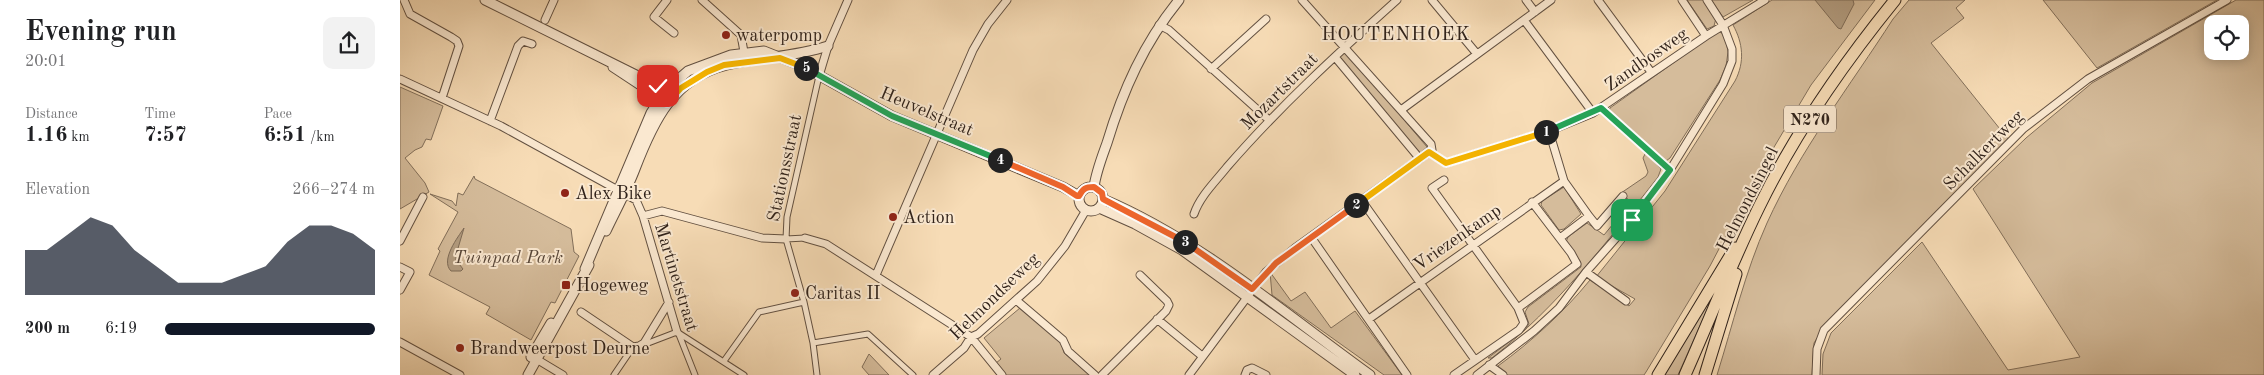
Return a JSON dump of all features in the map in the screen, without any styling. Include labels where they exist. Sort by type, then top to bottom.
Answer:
[{"type":"main road","name":"Helmondsingel","points":[[1686,375],[1759,208],[1815,111],[1842,70],[1894,0]]},
{"type":"main road","name":"N270","points":[[1658,375],[1759,208]]},
{"type":"main road","name":"N270","points":[[1705,375],[1736,276],[1737,257]]},
{"type":"street","points":[[404,0],[410,14],[451,37],[457,41],[459,46],[442,98]]},
{"type":"street","points":[[485,0],[608,62],[620,66],[665,91]]},
{"type":"street","points":[[545,20],[554,0]]},
{"type":"street","points":[[667,0],[654,17],[674,33]]},
{"type":"street","points":[[528,375],[542,336],[592,261],[621,192],[659,113],[665,91],[688,71],[744,52],[741,35],[702,0]]},
{"type":"street","name":"Stationsstraat","points":[[817,375],[804,302],[786,240],[787,217],[819,76],[828,46],[848,0]]},
{"type":"street","points":[[876,275],[973,50],[988,24],[1007,0]]},
{"type":"street","points":[[1094,187],[1119,103],[1136,66],[1159,24],[1179,0]]},
{"type":"street","points":[[1188,375],[1252,289],[1276,263],[1432,150],[1432,144],[1346,46],[1302,0]]},
{"type":"street","name":"Mozartstraat","points":[[1194,214],[1197,205],[1213,184],[1269,120],[1397,0]]},
{"type":"street","points":[[1432,0],[1477,54]]},
{"type":"street","points":[[1526,0],[1535,12]]},
{"type":"street","points":[[1401,110],[1551,0]]},
{"type":"street","points":[[1598,0],[1651,72]]},
{"type":"street","points":[[1682,0],[1706,36]]},
{"type":"street","points":[[1476,375],[1534,331],[1559,308],[1586,272],[1632,220],[1670,170],[1728,75],[1733,55],[1729,38],[1723,25],[1707,0]]},
{"type":"street","name":"Zandbosweg","points":[[1429,152],[1446,163],[1549,131],[1593,112],[1706,36],[1765,0]]},
{"type":"street","name":"Schalkertweg","points":[[1816,375],[1817,350],[1824,330],[2023,129],[2088,79],[2227,0]]},
{"type":"street","points":[[1211,69],[1266,19]]},
{"type":"street","points":[[1524,20],[1593,112]]},
{"type":"street","points":[[1159,24],[1170,30],[1269,120]]},
{"type":"street","points":[[490,121],[518,46],[523,41],[532,44]]},
{"type":"street","points":[[663,101],[707,72],[742,62],[780,58],[828,46]]},
{"type":"street","name":"Heuvelstraat","points":[[744,52],[764,51],[804,67],[892,116],[1063,187],[1079,196]]},
{"type":"street","points":[[1335,57],[1420,159]]},
{"type":"street","points":[[608,62],[622,74],[663,101]]},
{"type":"street","name":"Martinetstraat","points":[[400,79],[490,121],[636,200],[643,216],[678,332],[694,375]]},
{"type":"street","points":[[1601,108],[1670,170]]},
{"type":"street","points":[[1549,131],[1564,181],[1597,226],[1623,196]]},
{"type":"street","points":[[1444,180],[1432,188],[1518,308],[1523,320],[1522,327],[1454,375]]},
{"type":"street","name":"Vriezenkamp","points":[[1369,319],[1564,181]]},
{"type":"street","points":[[1094,187],[1102,193],[1101,203],[1092,211],[1086,210],[1081,206],[1079,196],[1083,190],[1094,187]]},
{"type":"street","points":[[400,241],[423,197]]},
{"type":"street","points":[[1362,201],[1475,360]]},
{"type":"street","points":[[1518,308],[1576,266],[1577,262],[1532,202]]},
{"type":"street","points":[[1101,203],[1175,236],[1252,289],[1370,375]]},
{"type":"street","points":[[1101,203],[1182,250],[1355,375]]},
{"type":"street","name":"Helmondseweg","points":[[934,375],[964,348],[971,337],[978,334],[1016,300],[1053,262],[1065,246],[1086,210]]},
{"type":"street","points":[[643,216],[662,211],[762,238],[786,240],[805,238],[826,244],[971,337],[1002,375]]},
{"type":"street","points":[[1560,238],[1589,216]]},
{"type":"street","points":[[1310,237],[1407,375]]},
{"type":"street","points":[[400,267],[410,272],[400,290]]},
{"type":"street","points":[[1586,272],[1626,301]]},
{"type":"street","points":[[1102,375],[1169,306],[1167,301],[1140,275]]},
{"type":"street","points":[[1016,300],[1063,340],[1068,351],[1095,375]]},
{"type":"street","points":[[614,375],[636,346],[644,343],[669,302]]},
{"type":"street","points":[[724,361],[759,312],[804,302]]},
{"type":"street","points":[[581,312],[636,346]]},
{"type":"street","points":[[1157,319],[1202,356]]},
{"type":"street","points":[[636,346],[678,332],[744,375]]},
{"type":"street","points":[[813,344],[868,334],[913,375]]},
{"type":"street","points":[[400,342],[460,375]]},
{"type":"street","points":[[522,375],[534,358]]},
{"type":"street","points":[[534,358],[563,375]]},
{"type":"street","points":[[1489,366],[1503,375]]},
{"type":"street","points":[[1247,372],[1266,375]]},
{"type":"green space","points":[[1687,0],[1704,0],[1716,18],[1714,26],[1707,29]]},
{"type":"green space","points":[[1711,0],[1753,0],[1723,17]]},
{"type":"green space","points":[[1772,0],[1875,0],[1811,85],[1761,169],[1710,266],[1644,375],[1506,375],[1498,369],[1498,366],[1547,326],[1590,280],[1629,306],[1635,299],[1596,277],[1665,191],[1735,81],[1742,53],[1733,25]]},
{"type":"green space","points":[[1909,0],[1965,0],[1956,8],[1964,18],[1931,43],[2008,139],[1828,321],[1814,343],[1812,375],[1717,375],[1752,260],[1780,196],[1826,119],[1893,19]]},
{"type":"green space","points":[[2043,0],[2217,0],[2097,68]]},
{"type":"green space","points":[[2236,0],[2264,0],[2264,375],[1822,375],[1823,354],[1831,333],[1922,242],[2008,370],[2080,357],[1973,189],[2026,138],[2092,83],[2204,18],[2204,60],[2249,60],[2249,15],[2210,15]]},
{"type":"green space","points":[[1718,31],[1725,35],[1728,52],[1726,66],[1720,80],[1670,158],[1666,161],[1609,111],[1610,108]]},
{"type":"green space","points":[[1345,50],[1427,147],[1419,154],[1337,57]]},
{"type":"green space","points":[[400,87],[443,106],[431,140],[426,139],[422,147],[405,158],[425,183],[429,192],[400,209]]},
{"type":"green space","points":[[1646,152],[1661,169],[1658,177],[1581,272],[1526,329],[1529,324],[1525,312],[1528,307],[1581,267],[1580,261],[1566,242],[1568,237],[1587,223],[1604,235],[1631,202],[1621,193],[1646,176],[1648,172],[1643,158]]},
{"type":"green space","name":"Tuinpad Park","points":[[474,176],[475,179],[571,229],[574,252],[579,256],[555,303],[551,302],[531,340],[486,314],[490,307],[429,275],[440,251],[438,249],[458,212],[430,194],[452,201],[456,206],[458,193],[463,195]]},
{"type":"green space","points":[[1564,187],[1581,214],[1564,229],[1559,230],[1541,205],[1542,201]]},
{"type":"green space","points":[[1726,267],[1678,375],[1661,375]]},
{"type":"green space","points":[[1270,272],[1291,301],[1305,292],[1331,328],[1355,311],[1402,375],[1384,375],[1272,295]]},
{"type":"green space","points":[[1020,308],[1061,342],[1064,353],[1090,375],[1006,375],[996,363],[1001,359],[984,338]]},
{"type":"green space","points":[[1523,332],[1492,358],[1488,358]]},
{"type":"green space","points":[[869,354],[889,375],[869,375],[862,367]]},
{"type":"shaded area","points":[[1815,0],[1853,0],[1854,4],[1841,29],[1838,28]]},
{"type":"shaded area","points":[[464,228],[456,255],[456,260],[463,269],[461,271],[451,271],[448,266],[449,255]]},
{"type":"place","name":"waterpomp","points":[[726,35]]},
{"type":"place","name":"Alex Bike","points":[[565,193]]},
{"type":"place","name":"Action","points":[[893,217]]},
{"type":"place","name":"Hogeweg","points":[[566,285]]},
{"type":"place","name":"Caritas II","points":[[795,293]]},
{"type":"place","name":"Brandweerpost Deurne","points":[[460,348]]},
{"type":"district","name":"HOUTENHOEK","points":[[1396,33]]},
{"type":"route","points":[[658,86],[665,91],[667,103],[681,88],[707,72],[724,65],[780,58],[804,67],[892,116],[1063,187],[1077,196],[1087,187],[1094,187],[1102,193],[1103,199],[1175,236],[1252,289],[1266,272],[1295,248],[1379,190],[1429,152],[1446,163],[1549,131],[1601,108],[1670,170],[1632,220]]}]
